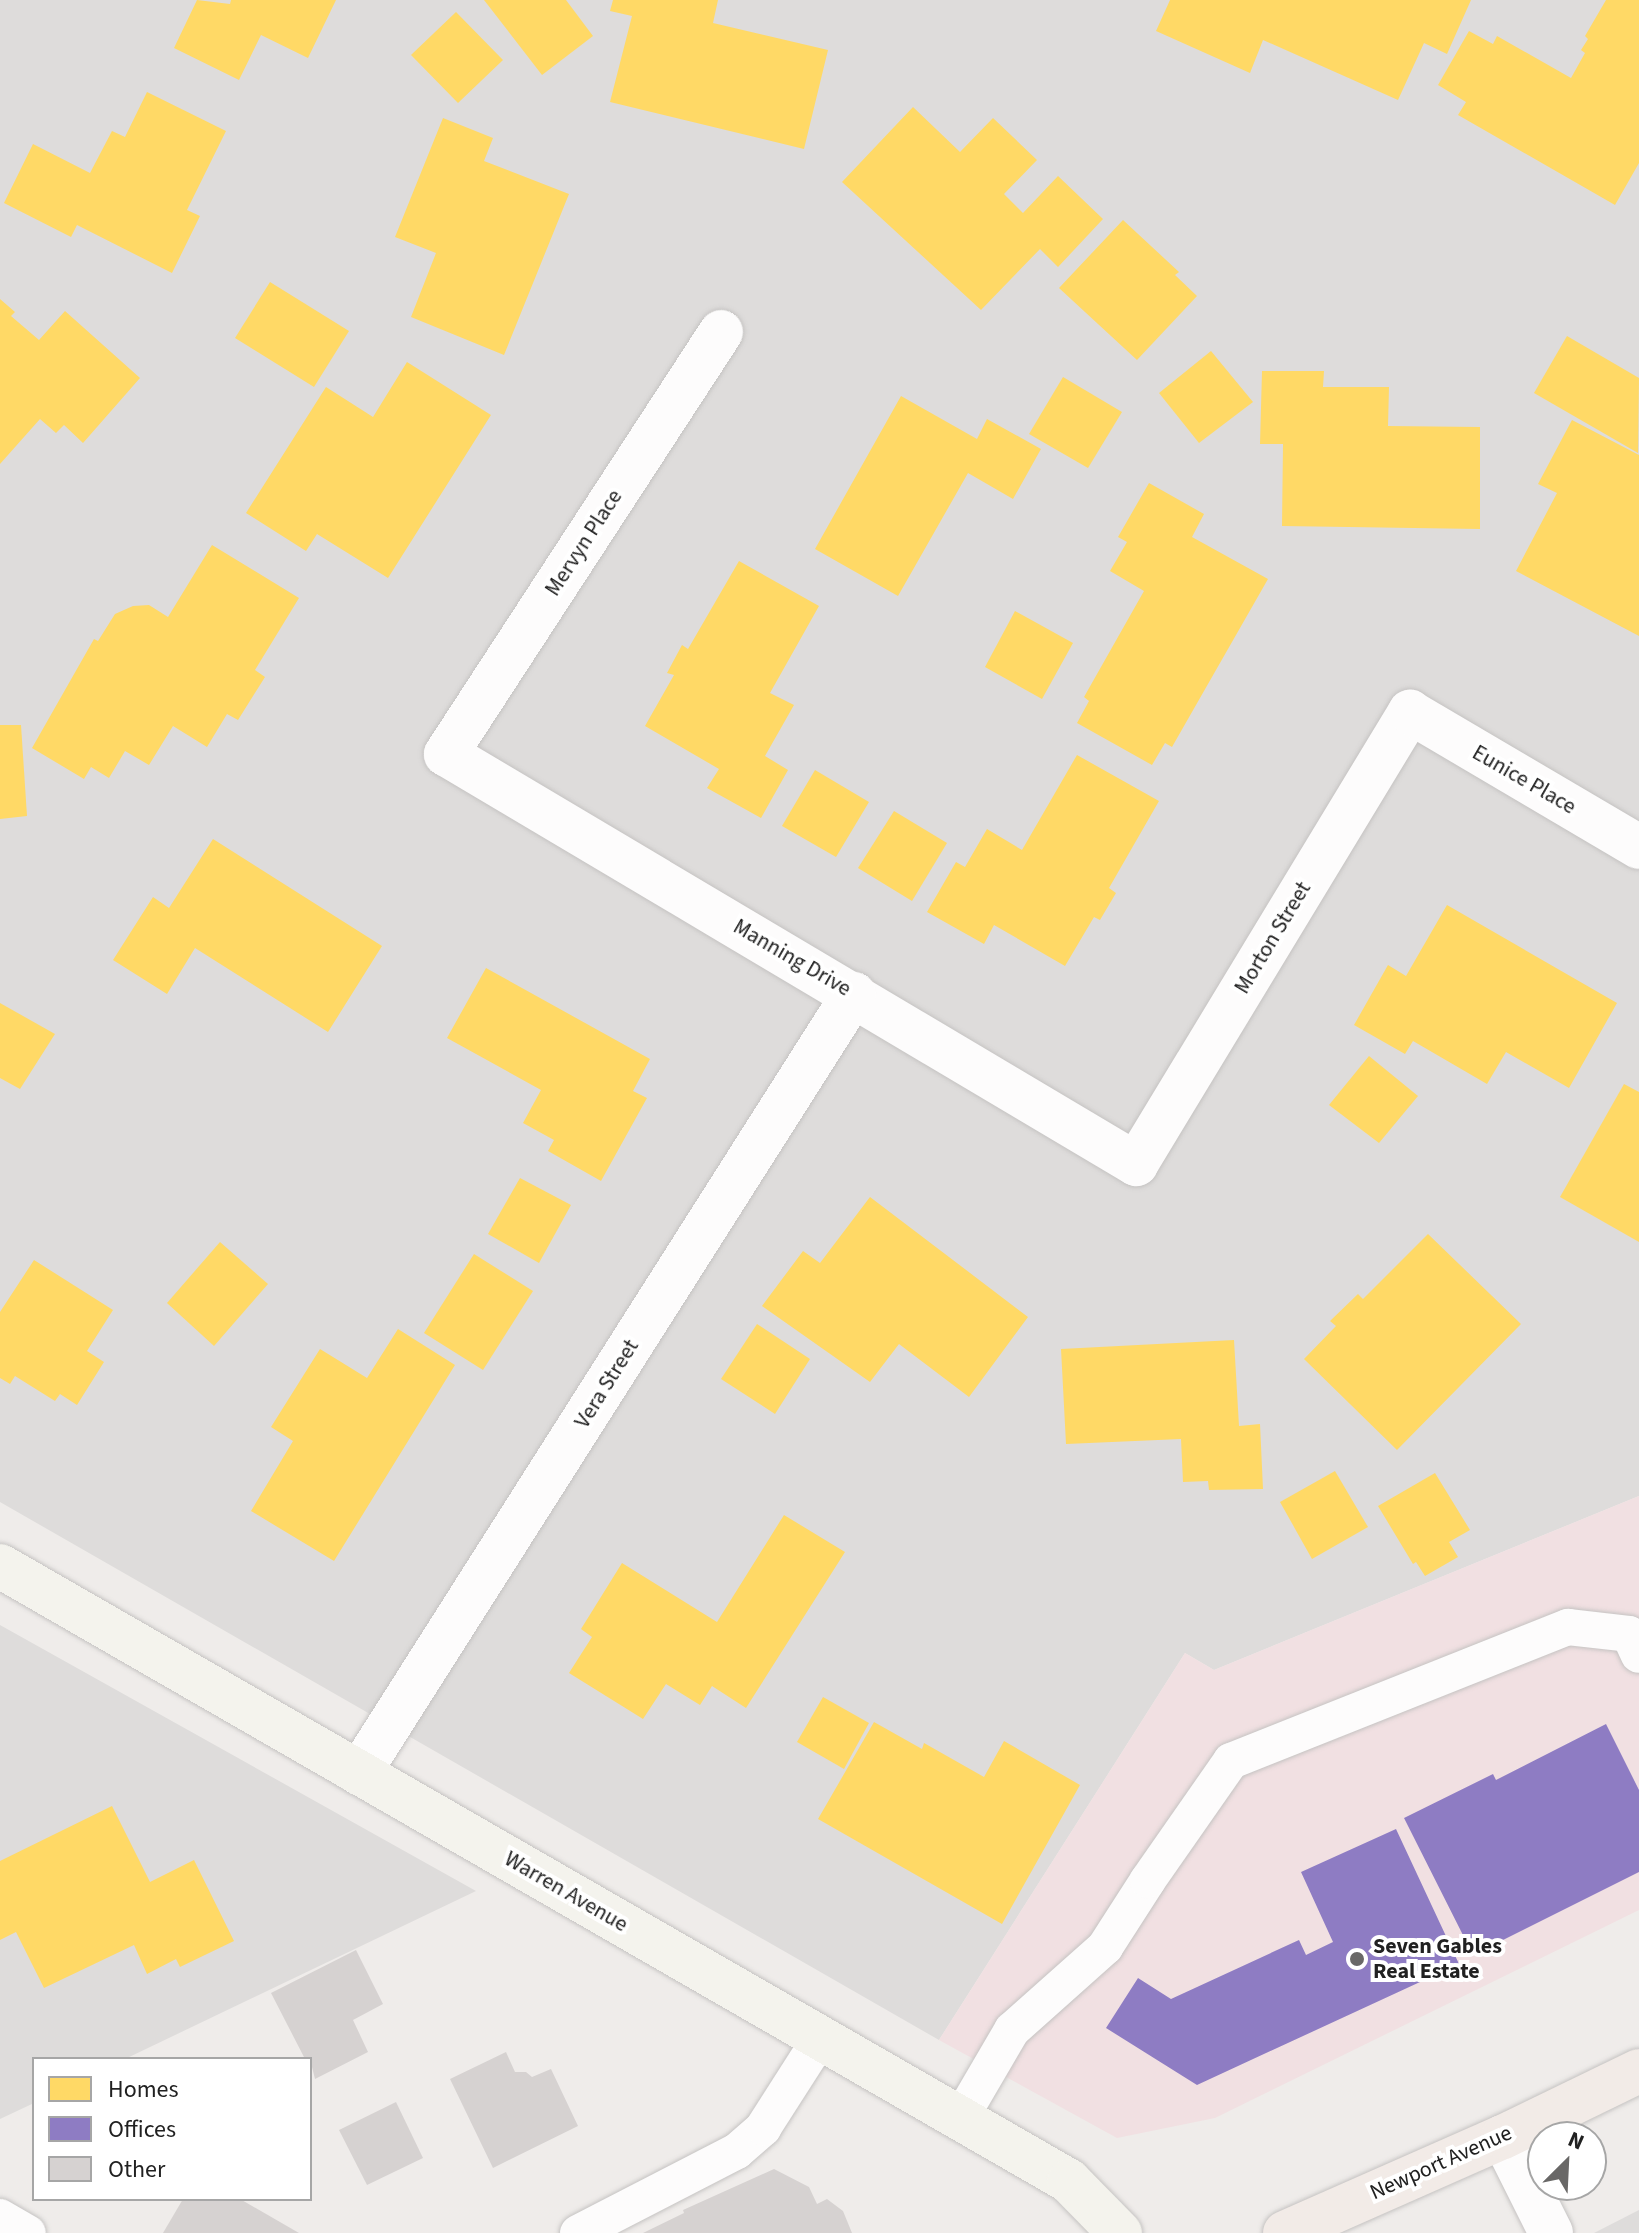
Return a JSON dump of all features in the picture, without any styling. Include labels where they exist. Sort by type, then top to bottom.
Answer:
[{"type":"main road","name":"Newport Avenue","points":[[1285,2233],[1503,2137],[1639,2071]]},
{"type":"street","name":"Mervyn Place","points":[[446,754],[721,332]]},
{"type":"street","name":"Eunice Place","points":[[1410,712],[1639,847]]},
{"type":"street","name":"Morton Street","points":[[1136,1164],[1410,712]]},
{"type":"street","name":"Manning Drive","points":[[446,754],[1136,1164]]},
{"type":"street","name":"Vera Street","points":[[359,1773],[854,994]]},
{"type":"street","name":"Warren Avenue","points":[[0,1566],[1069,2181],[1120,2233]]},
{"type":"street","points":[[1503,2137],[1551,2233]]},
{"type":"lane","points":[[960,2119],[1012,2030],[1105,1947],[1231,1761],[1568,1627],[1629,1634],[1639,1655]]},
{"type":"lane","points":[[578,2233],[737,2151],[763,2128],[820,2039]]},
{"type":"lane","points":[[0,2217],[28,2233]]},
{"type":"shaded area","points":[[0,0],[1639,0],[1639,1496],[1214,1670],[1185,1653],[939,2040],[0,1502]]},
{"type":"shaded area","points":[[1639,1496],[1639,1910],[1215,2118],[1117,2138],[939,2040],[1185,1653],[1214,1670]]},
{"type":"shaded area","points":[[0,1625],[476,1891],[129,2057],[32,2057],[32,2104],[0,2119]]},
{"type":"shaded area","points":[[1639,2210],[1639,2233],[1594,2233]]},
{"type":"building: Homes","points":[[197,0],[230,4],[231,0],[336,0],[308,58],[261,35],[239,80],[174,48]]},
{"type":"building: Homes","points":[[484,0],[566,0],[593,36],[542,75]]},
{"type":"building: Homes","points":[[613,0],[718,0],[713,23],[828,50],[804,149],[610,102],[632,16],[610,11]]},
{"type":"building: Homes","points":[[1170,0],[1471,0],[1447,54],[1424,43],[1398,100],[1263,40],[1250,73],[1156,31]]},
{"type":"building: Homes","points":[[1606,0],[1639,0],[1639,163],[1615,205],[1458,115],[1466,102],[1438,85],[1469,31],[1493,44],[1497,36],[1571,78],[1585,53],[1581,50],[1588,39],[1585,36]]},
{"type":"building: Homes","points":[[456,12],[503,60],[458,103],[411,55]]},
{"type":"building: Homes","points":[[147,92],[226,131],[187,210],[200,216],[172,273],[77,225],[71,237],[4,203],[33,144],[90,173],[112,131],[125,137]]},
{"type":"building: Homes","points":[[913,107],[960,152],[993,118],[1037,160],[1004,194],[1023,213],[1058,176],[1103,219],[1058,267],[1040,249],[981,310],[842,182]]},
{"type":"building: Homes","points":[[443,118],[493,138],[484,161],[569,194],[504,355],[411,317],[436,253],[395,237]]},
{"type":"building: Homes","points":[[1123,220],[1179,272],[1175,275],[1197,296],[1137,360],[1059,288]]},
{"type":"building: Homes","points":[[270,282],[349,331],[314,387],[235,338]]},
{"type":"building: Homes","points":[[0,299],[15,312],[11,316],[39,340],[65,311],[140,378],[83,443],[64,425],[56,433],[40,419],[0,464]]},
{"type":"building: Homes","points":[[1567,336],[1639,378],[1638,453],[1534,393]]},
{"type":"building: Homes","points":[[1211,351],[1253,402],[1199,443],[1159,393]]},
{"type":"building: Homes","points":[[407,362],[491,415],[388,578],[317,534],[306,551],[246,513],[326,387],[373,417]]},
{"type":"building: Homes","points":[[1262,371],[1324,371],[1323,387],[1389,387],[1388,426],[1480,427],[1480,529],[1282,526],[1283,444],[1260,444]]},
{"type":"building: Homes","points":[[1063,377],[1122,412],[1088,468],[1029,434]]},
{"type":"building: Homes","points":[[901,396],[977,439],[987,419],[1041,449],[1013,499],[968,473],[898,596],[815,549]]},
{"type":"building: Homes","points":[[1572,420],[1639,455],[1639,636],[1516,571],[1557,493],[1538,484]]},
{"type":"building: Homes","points":[[1149,483],[1204,514],[1192,537],[1268,579],[1172,747],[1165,743],[1152,765],[1077,723],[1089,701],[1084,697],[1144,591],[1110,571],[1127,542],[1118,537]]},
{"type":"building: Homes","points":[[212,545],[299,598],[255,670],[265,677],[238,720],[227,714],[207,747],[173,726],[149,765],[125,751],[109,778],[91,767],[84,779],[32,748],[94,639],[98,641],[115,614],[133,606],[149,605],[168,617]]},
{"type":"building: Homes","points":[[739,561],[819,606],[770,693],[794,705],[765,756],[788,770],[761,818],[707,788],[719,769],[645,726],[674,675],[667,673],[682,645],[688,649]]},
{"type":"building: Homes","points":[[1015,611],[1073,643],[1042,699],[985,667]]},
{"type":"building: Homes","points":[[0,725],[21,725],[27,816],[0,819]]},
{"type":"building: Homes","points":[[1077,755],[1159,801],[1109,888],[1116,893],[1100,920],[1094,917],[1065,966],[994,925],[984,944],[927,912],[956,862],[965,867],[987,829],[1022,850]]},
{"type":"building: Homes","points":[[815,770],[869,802],[836,857],[782,826]]},
{"type":"building: Homes","points":[[894,811],[947,843],[912,901],[858,868]]},
{"type":"building: Homes","points":[[213,839],[382,946],[328,1032],[195,948],[167,994],[113,960],[153,897],[169,908]]},
{"type":"building: Homes","points":[[1447,905],[1617,1003],[1569,1088],[1506,1052],[1487,1084],[1413,1041],[1405,1054],[1354,1025],[1388,965],[1406,976]]},
{"type":"building: Homes","points":[[486,968],[650,1059],[633,1091],[647,1098],[601,1181],[548,1151],[554,1140],[523,1123],[541,1090],[447,1038]]},
{"type":"building: Homes","points":[[0,1003],[55,1034],[20,1089],[0,1078]]},
{"type":"building: Homes","points":[[1369,1056],[1418,1096],[1379,1143],[1329,1105]]},
{"type":"building: Homes","points":[[1624,1084],[1639,1092],[1639,1242],[1560,1197]]},
{"type":"building: Homes","points":[[520,1178],[571,1205],[539,1263],[488,1234]]},
{"type":"building: Homes","points":[[870,1197],[1028,1317],[969,1397],[899,1344],[870,1382],[762,1306],[803,1251],[820,1263]]},
{"type":"building: Homes","points":[[1428,1234],[1521,1324],[1397,1450],[1304,1359],[1336,1326],[1330,1321],[1358,1294],[1363,1299]]},
{"type":"building: Homes","points":[[220,1242],[268,1284],[214,1346],[167,1303]]},
{"type":"building: Homes","points":[[474,1254],[533,1291],[483,1370],[424,1333]]},
{"type":"building: Homes","points":[[34,1260],[113,1310],[87,1351],[104,1362],[77,1405],[60,1394],[55,1401],[15,1376],[10,1384],[0,1378],[0,1312]]},
{"type":"building: Homes","points":[[757,1324],[810,1359],[775,1414],[721,1379]]},
{"type":"building: Homes","points":[[398,1329],[455,1365],[334,1561],[251,1511],[293,1441],[271,1427],[320,1349],[367,1378]]},
{"type":"building: Homes","points":[[1234,1340],[1239,1426],[1260,1424],[1263,1489],[1209,1490],[1208,1481],[1183,1482],[1181,1439],[1066,1444],[1061,1349]]},
{"type":"building: Homes","points":[[1335,1471],[1368,1527],[1312,1559],[1280,1502]]},
{"type":"building: Homes","points":[[1435,1473],[1470,1530],[1449,1542],[1458,1557],[1425,1576],[1416,1562],[1413,1564],[1378,1506]]},
{"type":"building: Homes","points":[[784,1515],[845,1552],[746,1708],[712,1686],[700,1705],[666,1684],[643,1719],[569,1673],[592,1637],[581,1629],[622,1563],[717,1622]]},
{"type":"building: Homes","points":[[823,1697],[869,1723],[844,1769],[797,1742]]},
{"type":"building: Homes","points":[[874,1722],[922,1749],[924,1743],[984,1777],[1004,1741],[1080,1785],[1002,1924],[818,1819]]},
{"type":"building: Homes","points":[[112,1806],[150,1882],[194,1860],[234,1941],[180,1967],[176,1959],[147,1974],[134,1945],[44,1988],[16,1932],[0,1940],[0,1861]]},
{"type":"building: Offices","name":"Seven Gables Real Estate","points":[[1606,1724],[1639,1790],[1639,1872],[1473,1955],[1404,1818],[1493,1774],[1496,1780]]},
{"type":"building: Offices","name":"Seven Gables Real Estate","points":[[1396,1829],[1459,1964],[1197,2085],[1106,2028],[1138,1978],[1171,1999],[1299,1940],[1306,1955],[1333,1942],[1301,1872]]},
{"type":"building: Other","points":[[356,1950],[383,2004],[353,2020],[368,2052],[315,2079],[312,2057],[304,2057],[271,1993]]},
{"type":"building: Other","points":[[506,2052],[515,2072],[526,2072],[532,2077],[551,2069],[578,2126],[493,2168],[450,2079]]},
{"type":"building: Other","points":[[396,2102],[423,2158],[367,2185],[339,2130]]},
{"type":"building: Other","points":[[774,2169],[809,2187],[817,2204],[827,2199],[843,2211],[852,2233],[643,2233],[684,2213],[683,2210]]},
{"type":"building: Other","points":[[182,2201],[243,2201],[299,2233],[163,2233]]},
{"type":"place","name":"Seven Gables Real Estate","points":[[1357,1959]]}]
